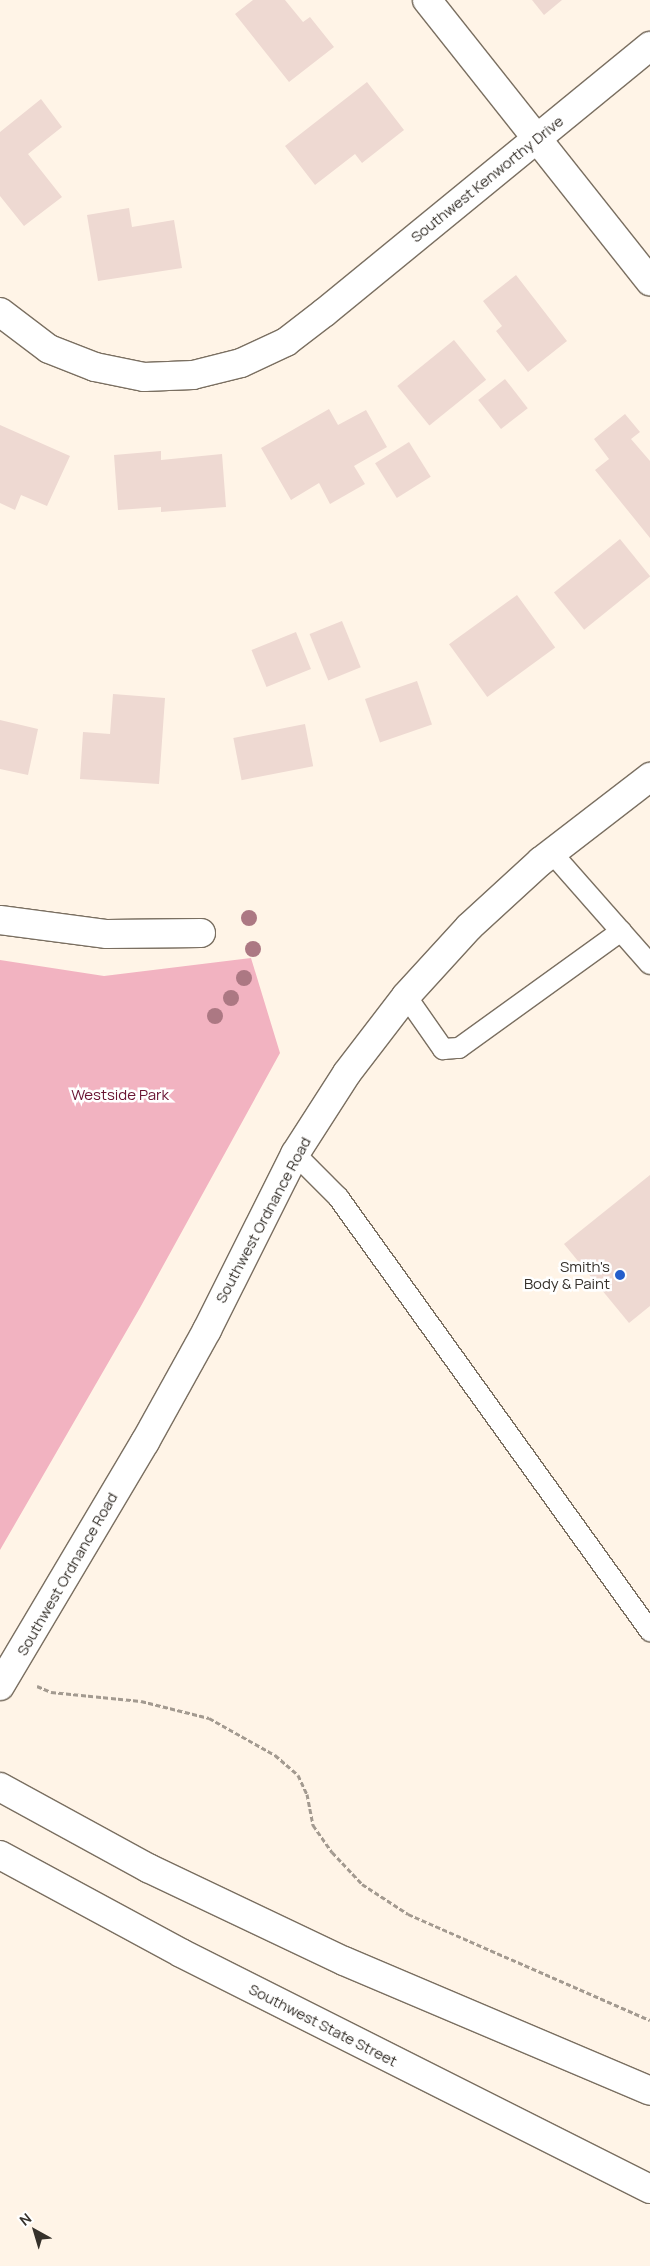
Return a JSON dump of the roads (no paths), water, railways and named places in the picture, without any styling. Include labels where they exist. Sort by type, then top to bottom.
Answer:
[{"type":"street","points":[[427,0],[650,281]]},
{"type":"street","name":"Southwest Kenworthy Drive","points":[[0,312],[49,349],[95,367],[144,376],[193,375],[241,363],[286,342],[325,312],[650,46]]},
{"type":"street","name":"Southwest Ordnance Road","points":[[4,1680],[178,1382],[295,1154],[347,1073],[406,996],[469,927],[552,853],[650,777]]},
{"type":"street","points":[[0,920],[107,934],[201,933]]},
{"type":"street","points":[[0,1788],[148,1868],[344,1961],[650,2091]]},
{"type":"street","name":"Southwest State Street","points":[[0,1855],[190,1958],[650,2188]]},
{"type":"lane","points":[[552,853],[650,964]]},
{"type":"lane","points":[[406,996],[443,1049],[459,1048],[621,931]]},
{"type":"lane","points":[[295,1154],[338,1197],[650,1632]]},
{"type":"place","name":"Smith's Body & Paint","points":[[620,1275]]},
{"type":"park label","name":"Westside Park","points":[[120,1095]]}]
